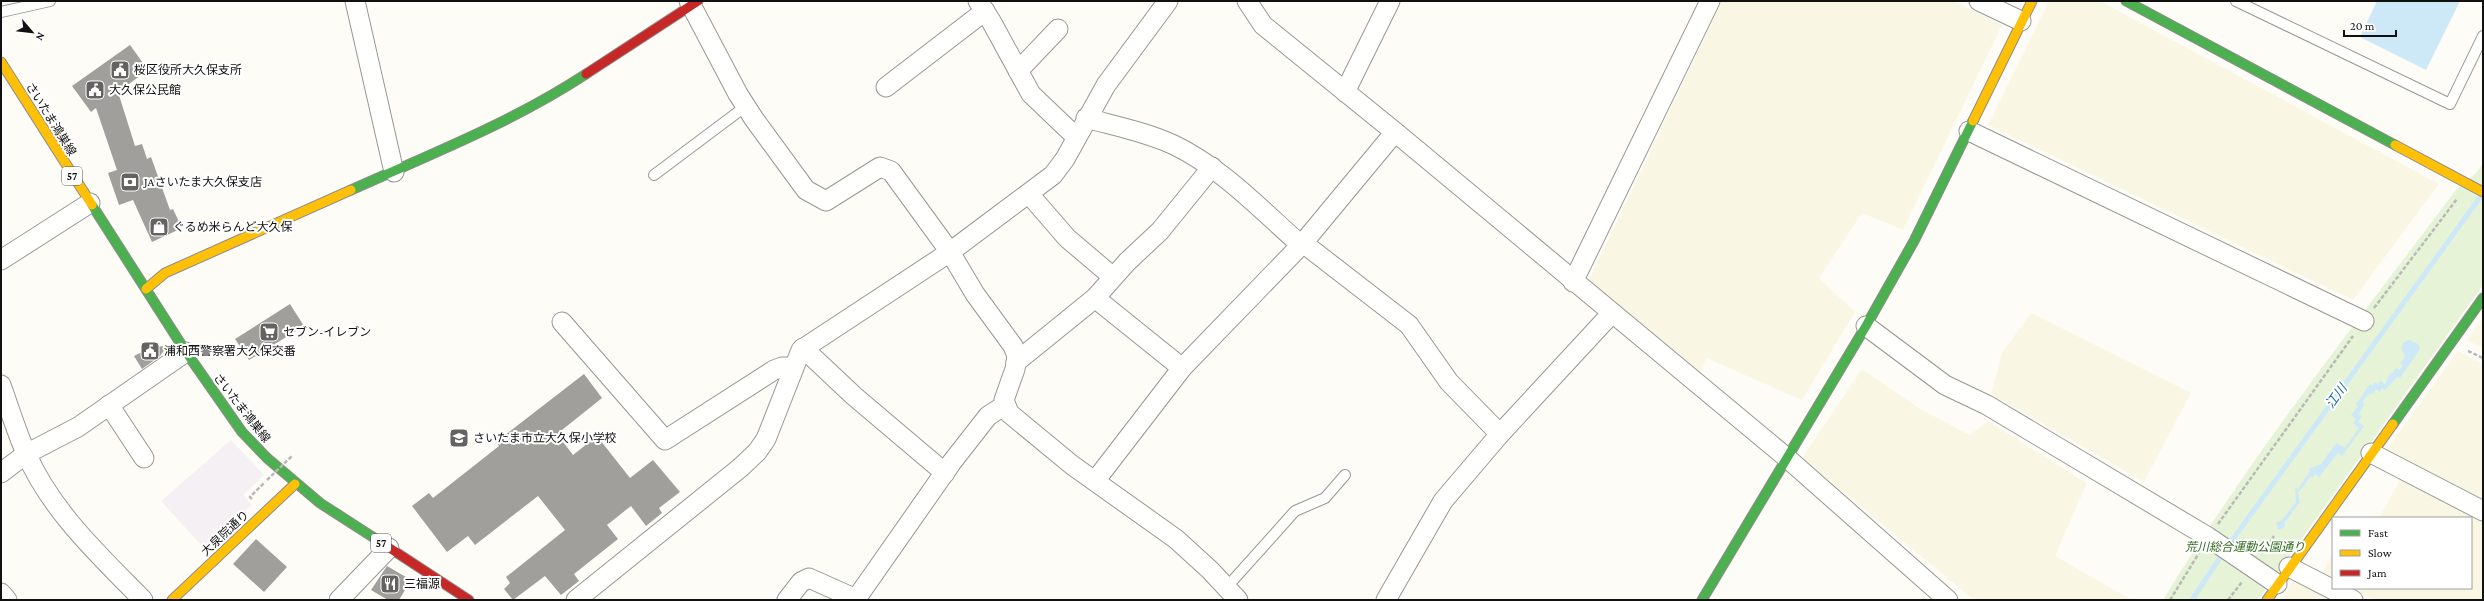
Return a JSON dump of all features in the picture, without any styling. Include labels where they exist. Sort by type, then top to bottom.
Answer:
[{"type":"street","points":[[355,1],[394,172]]},
{"type":"street","points":[[576,600],[754,455],[769,432],[794,367],[803,348],[950,252],[1029,194],[1058,170],[1106,85],[1168,1]]},
{"type":"street","points":[[1247,1],[1261,23],[1395,132],[1573,282],[1787,458],[1948,600]]},
{"type":"street","points":[[1346,92],[1390,1]]},
{"type":"street","points":[[1573,282],[1710,1]]},
{"type":"street","points":[[1979,1],[2021,21]]},
{"type":"street","points":[[1702,600],[1866,326],[1914,241],[2032,1]]},
{"type":"street","points":[[2126,1],[2483,192]]},
{"type":"street","points":[[146,289],[165,273],[394,172],[556,94],[692,2],[746,106],[806,190],[826,201],[880,167],[891,171],[950,252],[982,304],[1010,340],[1015,351],[1016,362],[1005,395],[1005,405],[1012,416],[1095,481],[1176,539],[1232,594]]},
{"type":"street","points":[[886,87],[982,6],[1034,97],[1076,137]]},
{"type":"street","points":[[1018,71],[1058,29]]},
{"type":"street","name":"さいたま鴻巣線","points":[[1,62],[186,352],[242,432],[295,484],[469,600]]},
{"type":"street","points":[[1086,118],[1152,136],[1174,146],[1212,167],[1302,244],[1409,325],[1449,382],[1500,434]]},
{"type":"street","points":[[1969,131],[2364,321]]},
{"type":"street","points":[[1095,481],[1182,368],[1302,244],[1395,132]]},
{"type":"street","points":[[1016,362],[1095,298],[1113,277],[1156,235],[1212,167]]},
{"type":"street","points":[[1029,194],[1067,238],[1113,277]]},
{"type":"street","points":[[1,260],[90,203]]},
{"type":"street","points":[[1095,298],[1182,368]]},
{"type":"street","points":[[2267,600],[2289,567],[2483,298]]},
{"type":"street","points":[[1386,600],[1443,501],[1500,434],[1612,313]]},
{"type":"street","points":[[562,322],[665,440],[774,370],[782,367],[794,367]]},
{"type":"street","points":[[1866,326],[1945,385],[1987,405],[2212,540],[2277,584]]},
{"type":"street","points":[[803,348],[858,399],[945,473]]},
{"type":"street","points":[[1,473],[26,454],[78,427],[186,352]]},
{"type":"street","points":[[1,385],[26,454],[63,514],[143,600]]},
{"type":"street","points":[[109,405],[144,458]]},
{"type":"street","points":[[787,600],[801,582],[808,578],[856,600],[945,473],[988,416],[1005,405]]},
{"type":"street","points":[[2371,453],[2483,511]]},
{"type":"street","name":"大泉院通り","points":[[172,600],[295,484]]},
{"type":"street","points":[[339,600],[389,548]]},
{"type":"street","points":[[2289,567],[2353,600]]},
{"type":"street","points":[[1,593],[7,600]]},
{"type":"lane","points":[[1,12],[50,1]]},
{"type":"lane","points":[[2236,1],[2450,104],[2483,36]]},
{"type":"lane","points":[[654,175],[746,106]]},
{"type":"lane","points":[[1232,594],[1295,511],[1325,498],[1345,474]]},
{"type":"path","points":[[2170,600],[2364,321],[2470,186]]},
{"type":"path","points":[[267,480],[292,456]]},
{"type":"path","points":[[2261,555],[2274,536]]},
{"type":"path","points":[[2228,600],[2245,577]]},
{"type":"shaded area","points":[[1722,1],[1954,1],[2002,25],[1903,230],[1862,213],[1819,278],[1855,312],[1802,400],[1706,358],[1701,373],[1589,280]]},
{"type":"shaded area","points":[[2049,1],[2100,1],[2439,184],[2353,300],[1988,125]]},
{"type":"shaded area","points":[[2031,313],[2191,393],[2144,482],[1991,394],[2002,353]]},
{"type":"shaded area","points":[[2483,318],[2483,348],[2467,340]]},
{"type":"shaded area","points":[[2458,351],[2483,364],[2483,503],[2385,452]]},
{"type":"shaded area","points":[[1862,369],[1920,409],[1970,435],[1988,421],[2087,483],[2055,556],[2132,600],[1974,600],[1802,458]]},
{"type":"shaded area","points":[[231,440],[264,475],[243,495],[252,505],[203,547],[161,501]]},
{"type":"shaded area","points":[[2400,480],[2483,522],[2483,600],[2373,600],[2352,589],[2472,589],[2472,517],[2380,517]]},
{"type":"shaded area","points":[[2332,555],[2332,579],[2322,574]]},
{"type":"shaded area","points":[[2294,579],[2335,600],[2281,600]]},
{"type":"green space","name":"荒川総合運動公園通り","points":[[2483,163],[2483,285],[2258,600],[2163,600],[2231,494],[2304,392],[2456,190],[2476,173]]},
{"type":"water","points":[[2377,1],[2460,1],[2426,70],[2360,37]]},
{"type":"water","points":[[2409,340],[2418,344],[2420,349],[2400,378],[2398,376],[2385,390],[2382,388],[2380,392],[2376,389],[2362,402],[2364,404],[2359,414],[2362,416],[2358,422],[2364,426],[2342,456],[2338,453],[2319,477],[2315,474],[2313,477],[2311,476],[2298,493],[2300,502],[2285,522],[2285,527],[2278,530],[2276,523],[2282,520],[2296,502],[2295,487],[2298,489],[2310,471],[2309,469],[2321,464],[2336,443],[2345,448],[2359,428],[2353,423],[2356,419],[2351,415],[2358,406],[2356,404],[2370,384],[2372,386],[2375,382],[2378,385],[2380,381],[2385,384],[2390,373],[2392,374],[2396,368],[2399,370],[2403,366],[2400,363],[2405,357],[2401,347],[2404,342]]},
{"type":"building","points":[[130,45],[148,70],[118,92],[135,146],[142,144],[147,159],[151,157],[170,210],[173,209],[182,228],[152,242],[133,200],[119,205],[108,173],[117,170],[96,108],[91,112],[72,86]]},
{"type":"building","name":"セブン-イレブン","points":[[290,304],[304,326],[249,360],[235,339]]},
{"type":"building","points":[[167,346],[160,356],[142,369],[134,356],[152,347]]},
{"type":"building","points":[[584,374],[602,398],[557,434],[573,455],[597,436],[630,478],[653,460],[680,492],[659,508],[662,513],[646,526],[631,506],[607,525],[618,539],[574,574],[579,581],[561,595],[545,576],[513,600],[504,589],[510,583],[506,577],[565,530],[538,496],[475,545],[468,536],[447,552],[412,506],[429,493],[433,498],[499,446],[496,442]]},
{"type":"building","points":[[256,539],[287,567],[264,592],[233,564]]},
{"type":"building","points":[[387,566],[411,580],[399,600],[388,600],[371,590]]},
{"type":"waterway","name":"江川","points":[[2228,546],[2481,196]]},
{"type":"waterway","name":"江川","points":[[2192,600],[2223,553]]},
{"type":"traffic: fast","points":[[2126,1],[2395,145]]},
{"type":"traffic: fast","points":[[351,190],[501,122],[586,74]]},
{"type":"traffic: fast","points":[[1702,600],[1866,326],[1914,241],[1973,121]]},
{"type":"traffic: fast","points":[[92,205],[186,352],[242,432],[267,458],[320,503],[382,543]]},
{"type":"traffic: fast","points":[[2393,424],[2483,298]]},
{"type":"traffic: slow","points":[[1973,121],[2032,1]]},
{"type":"traffic: slow","points":[[1,62],[92,205]]},
{"type":"traffic: slow","points":[[2395,145],[2483,192]]},
{"type":"traffic: slow","points":[[146,289],[165,273],[351,190]]},
{"type":"traffic: slow","points":[[2267,600],[2393,424]]},
{"type":"traffic: slow","points":[[172,600],[295,484]]},
{"type":"traffic: jam","points":[[586,74],[698,1]]},
{"type":"traffic: jam","points":[[382,543],[469,600]]},
{"type":"place","name":"桜区役所大久保支所","points":[[120,70]]},
{"type":"place","name":"大久保公民館","points":[[95,90]]},
{"type":"place","name":"JAさいたま大久保支店","points":[[130,182]]},
{"type":"place","name":"ぐるめ米らんど大久保","points":[[159,227]]},
{"type":"place","name":"セブン-イレブン","points":[[269,332]]},
{"type":"place","name":"浦和西警察署大久保交番","points":[[150,351]]},
{"type":"place","name":"さいたま市立大久保小学校","points":[[459,438]]},
{"type":"place","name":"三福源","points":[[390,584]]}]
